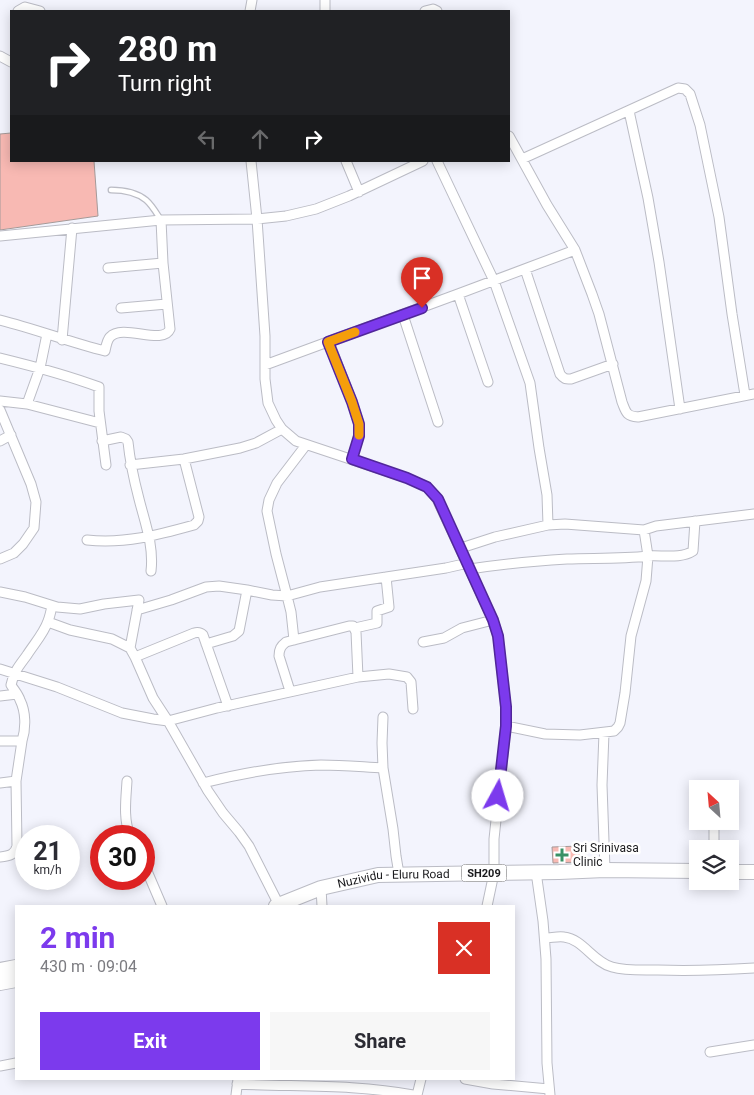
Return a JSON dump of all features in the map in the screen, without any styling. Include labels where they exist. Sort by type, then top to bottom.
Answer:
[{"type":"main road","name":"Nuzividu - Eluru Road","points":[[279,905],[321,888],[378,875],[605,870],[689,871]]},
{"type":"main road","points":[[739,872],[754,872]]},
{"type":"main road","points":[[0,970],[15,967]]},
{"type":"main road","points":[[0,983],[15,980]]},
{"type":"street","points":[[20,10],[25,7],[36,10]]},
{"type":"street","points":[[510,138],[548,205],[575,250],[592,294],[626,412],[631,416],[638,416],[750,394],[732,314],[719,217],[700,125],[690,94],[684,89],[678,88],[522,159]]},
{"type":"street","points":[[629,111],[660,262],[680,409]]},
{"type":"street","points":[[251,162],[258,219],[265,336],[265,379],[268,403],[276,420],[282,429],[296,441],[407,478],[427,487],[438,499],[493,620],[498,636],[506,707],[506,726],[494,839],[494,873],[487,905]]},
{"type":"street","points":[[346,162],[359,192]]},
{"type":"street","points":[[0,236],[162,220],[258,219],[286,216],[316,209],[359,192],[421,162]]},
{"type":"street","points":[[438,162],[494,281],[530,384],[547,495],[548,525]]},
{"type":"street","points":[[0,320],[62,340],[105,351],[108,338],[114,333],[165,335],[170,329],[163,263],[162,220]]},
{"type":"street","points":[[62,340],[72,228]]},
{"type":"street","points":[[265,365],[575,250]]},
{"type":"street","points":[[108,268],[163,263]]},
{"type":"street","points":[[525,269],[560,374],[563,378],[566,380],[571,379],[612,364]]},
{"type":"street","points":[[458,294],[488,382]]},
{"type":"street","points":[[121,308],[167,304]]},
{"type":"street","points":[[403,315],[438,422]]},
{"type":"street","points":[[27,404],[40,368],[48,334]]},
{"type":"street","points":[[328,342],[359,424],[359,436],[352,459]]},
{"type":"street","points":[[0,358],[40,368],[99,387],[100,423],[106,465]]},
{"type":"street","points":[[0,401],[27,404],[100,423]]},
{"type":"street","points":[[0,410],[31,484],[36,502],[34,528],[14,553],[0,561]]},
{"type":"street","points":[[130,465],[184,459],[240,448],[256,443],[282,429]]},
{"type":"street","points":[[0,441],[11,435]]},
{"type":"street","points":[[102,440],[121,437],[128,442],[130,465],[149,537],[152,561],[151,571]]},
{"type":"street","points":[[294,640],[291,612],[267,511],[269,500],[277,483],[306,445]]},
{"type":"street","points":[[87,540],[127,541],[194,525],[199,517],[184,459]]},
{"type":"street","points":[[461,548],[495,537],[548,525],[565,524],[644,530],[656,526],[754,514]]},
{"type":"street","points":[[136,610],[206,588],[219,586],[287,596],[320,587],[446,568],[534,561],[638,558],[689,554],[693,552],[695,521]]},
{"type":"street","points":[[506,726],[545,734],[580,735],[614,731],[618,727],[631,636],[646,581],[648,556],[644,530]]},
{"type":"street","points":[[290,692],[280,656],[279,650],[281,646],[286,642],[349,626],[355,628],[377,623],[376,611],[389,607],[386,577]]},
{"type":"street","points":[[206,644],[237,634],[247,590]]},
{"type":"street","points":[[0,592],[25,597],[56,607],[80,609],[138,600],[130,648]]},
{"type":"street","points":[[0,858],[13,854],[18,846],[16,781],[25,730],[24,716],[13,679],[48,622],[52,606]]},
{"type":"street","points":[[423,642],[444,638],[462,628],[493,620]]},
{"type":"street","points":[[48,622],[70,630],[112,639],[130,648],[152,698],[168,721],[203,783],[223,813],[249,846],[277,905]]},
{"type":"street","points":[[355,628],[358,677]]},
{"type":"street","points":[[135,657],[198,632],[203,635],[228,706]]},
{"type":"street","points":[[0,669],[13,679],[57,687],[122,713],[153,720],[168,721],[358,677],[389,674],[407,676],[411,682],[413,709]]},
{"type":"street","points":[[0,696],[17,694]]},
{"type":"street","points":[[383,717],[383,768],[394,829],[399,874]]},
{"type":"street","points":[[604,732],[602,785],[605,870]]},
{"type":"street","points":[[0,741],[22,741]]},
{"type":"street","points":[[203,783],[256,771],[284,768],[323,765],[383,768]]},
{"type":"street","points":[[0,783],[16,781]]},
{"type":"street","points":[[126,825],[127,781]]},
{"type":"street","points":[[471,1080],[550,1092],[547,1063],[545,938],[536,872]]},
{"type":"street","points":[[321,888],[322,905]]},
{"type":"street","points":[[155,890],[162,905]]},
{"type":"street","points":[[545,938],[564,937],[570,939],[578,943],[603,964],[613,967],[643,970],[699,971],[754,968]]},
{"type":"street","points":[[710,1052],[754,1045]]},
{"type":"street","points":[[0,1066],[15,1063]]},
{"type":"street","points":[[236,1095],[238,1081],[294,1090],[328,1086],[396,1092],[418,1089]]},
{"type":"lane","points":[[111,190],[123,190],[137,194],[147,200],[162,220]]},
{"type":"building","points":[[10,133],[10,162],[94,162],[98,216],[0,230],[0,134]]},
{"type":"building","points":[[580,846],[581,862],[553,863],[552,847]]},
{"type":"slow traffic","points":[[355,332],[328,342],[352,402],[359,424],[359,435]]},
{"type":"place","name":"Sri Srinivasa Clinic","points":[[562,855]]},
{"type":"route","points":[[422,308],[328,342],[359,424],[359,436],[352,459],[427,487],[438,499],[493,620],[498,636],[506,707],[506,726],[498,796]]}]
